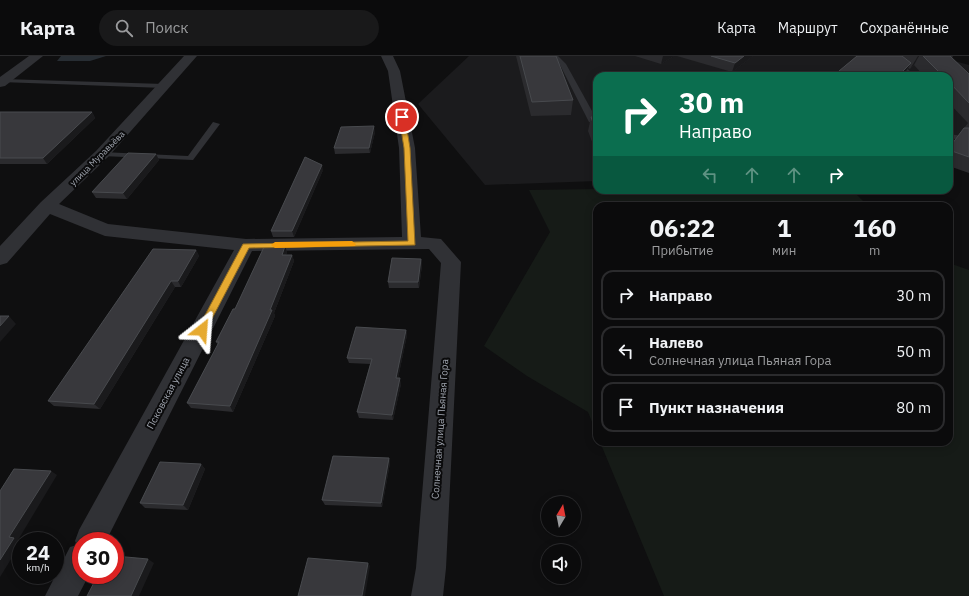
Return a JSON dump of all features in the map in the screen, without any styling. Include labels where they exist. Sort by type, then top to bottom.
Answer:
[{"type":"street","points":[[1,82],[37,56]]},
{"type":"street","name":"улица Муравьёва","points":[[0,258],[47,206],[102,154],[192,56]]},
{"type":"street","points":[[47,206],[105,230],[246,245],[412,243],[407,148],[394,71],[387,56]]},
{"type":"street","name":"Солнечная улица Пьяная Гора","points":[[412,243],[434,243],[451,262],[428,596]]},
{"type":"street","name":"Псковская улица","points":[[95,532],[246,245]]},
{"type":"street","points":[[61,596],[72,575]]},
{"type":"lane","points":[[555,56],[563,64],[593,122]]},
{"type":"lane","points":[[873,56],[891,61],[906,69],[908,72]]},
{"type":"lane","points":[[1,82],[164,86]]},
{"type":"lane","points":[[102,154],[190,158],[216,124]]},
{"type":"lane","points":[[953,137],[969,139]]},
{"type":"shaded area","points":[[61,56],[106,56],[90,61],[57,61]]},
{"type":"shaded area","points":[[469,56],[936,56],[969,65],[969,142],[953,140],[953,72],[593,72],[593,181],[485,185],[418,104]]},
{"type":"shaded area","points":[[593,189],[593,194],[856,194],[864,202],[593,202],[593,424],[588,412],[527,376],[484,346],[550,232],[529,190]]},
{"type":"shaded area","points":[[953,264],[969,270],[969,596],[664,596],[602,446],[953,446]]},
{"type":"building","points":[[520,56],[556,56],[573,100],[532,102]]},
{"type":"building","points":[[711,56],[744,56],[735,63]]},
{"type":"building","points":[[857,56],[902,56],[911,63],[902,72],[839,71]]},
{"type":"building","points":[[923,56],[950,56],[969,74],[969,103],[953,86],[953,72],[939,72]]},
{"type":"building","points":[[0,112],[92,112],[43,158],[0,158]]},
{"type":"building","points":[[374,126],[369,148],[334,148],[341,127]]},
{"type":"building","points":[[964,128],[969,128],[969,157],[953,151],[953,143]]},
{"type":"building","points":[[128,153],[156,154],[123,193],[92,192]]},
{"type":"building","points":[[305,157],[322,165],[292,231],[271,231]]},
{"type":"building","points":[[285,246],[282,255],[292,255],[270,310],[272,310],[230,406],[187,403],[219,342],[216,342],[233,309],[235,309],[264,247]]},
{"type":"building","points":[[153,249],[196,250],[178,281],[171,281],[94,404],[48,401]]},
{"type":"building","points":[[392,258],[421,259],[418,282],[388,282]]},
{"type":"building","points":[[0,316],[9,316],[0,326]]},
{"type":"building","points":[[356,327],[406,330],[396,378],[400,378],[392,415],[357,412],[372,359],[347,358]]},
{"type":"building","points":[[333,456],[389,458],[381,503],[322,500]]},
{"type":"building","points":[[160,462],[201,464],[183,505],[140,503]]},
{"type":"building","points":[[14,469],[51,471],[9,537],[12,538],[12,541],[0,560],[0,491]]},
{"type":"building","points":[[124,557],[148,559],[131,596],[87,596],[93,584],[124,584]]},
{"type":"building","points":[[308,558],[368,563],[362,596],[298,596]]},
{"type":"slow traffic","points":[[275,245],[352,244]]},
{"type":"route","points":[[202,330],[246,245],[412,243],[407,148],[402,117]]}]
